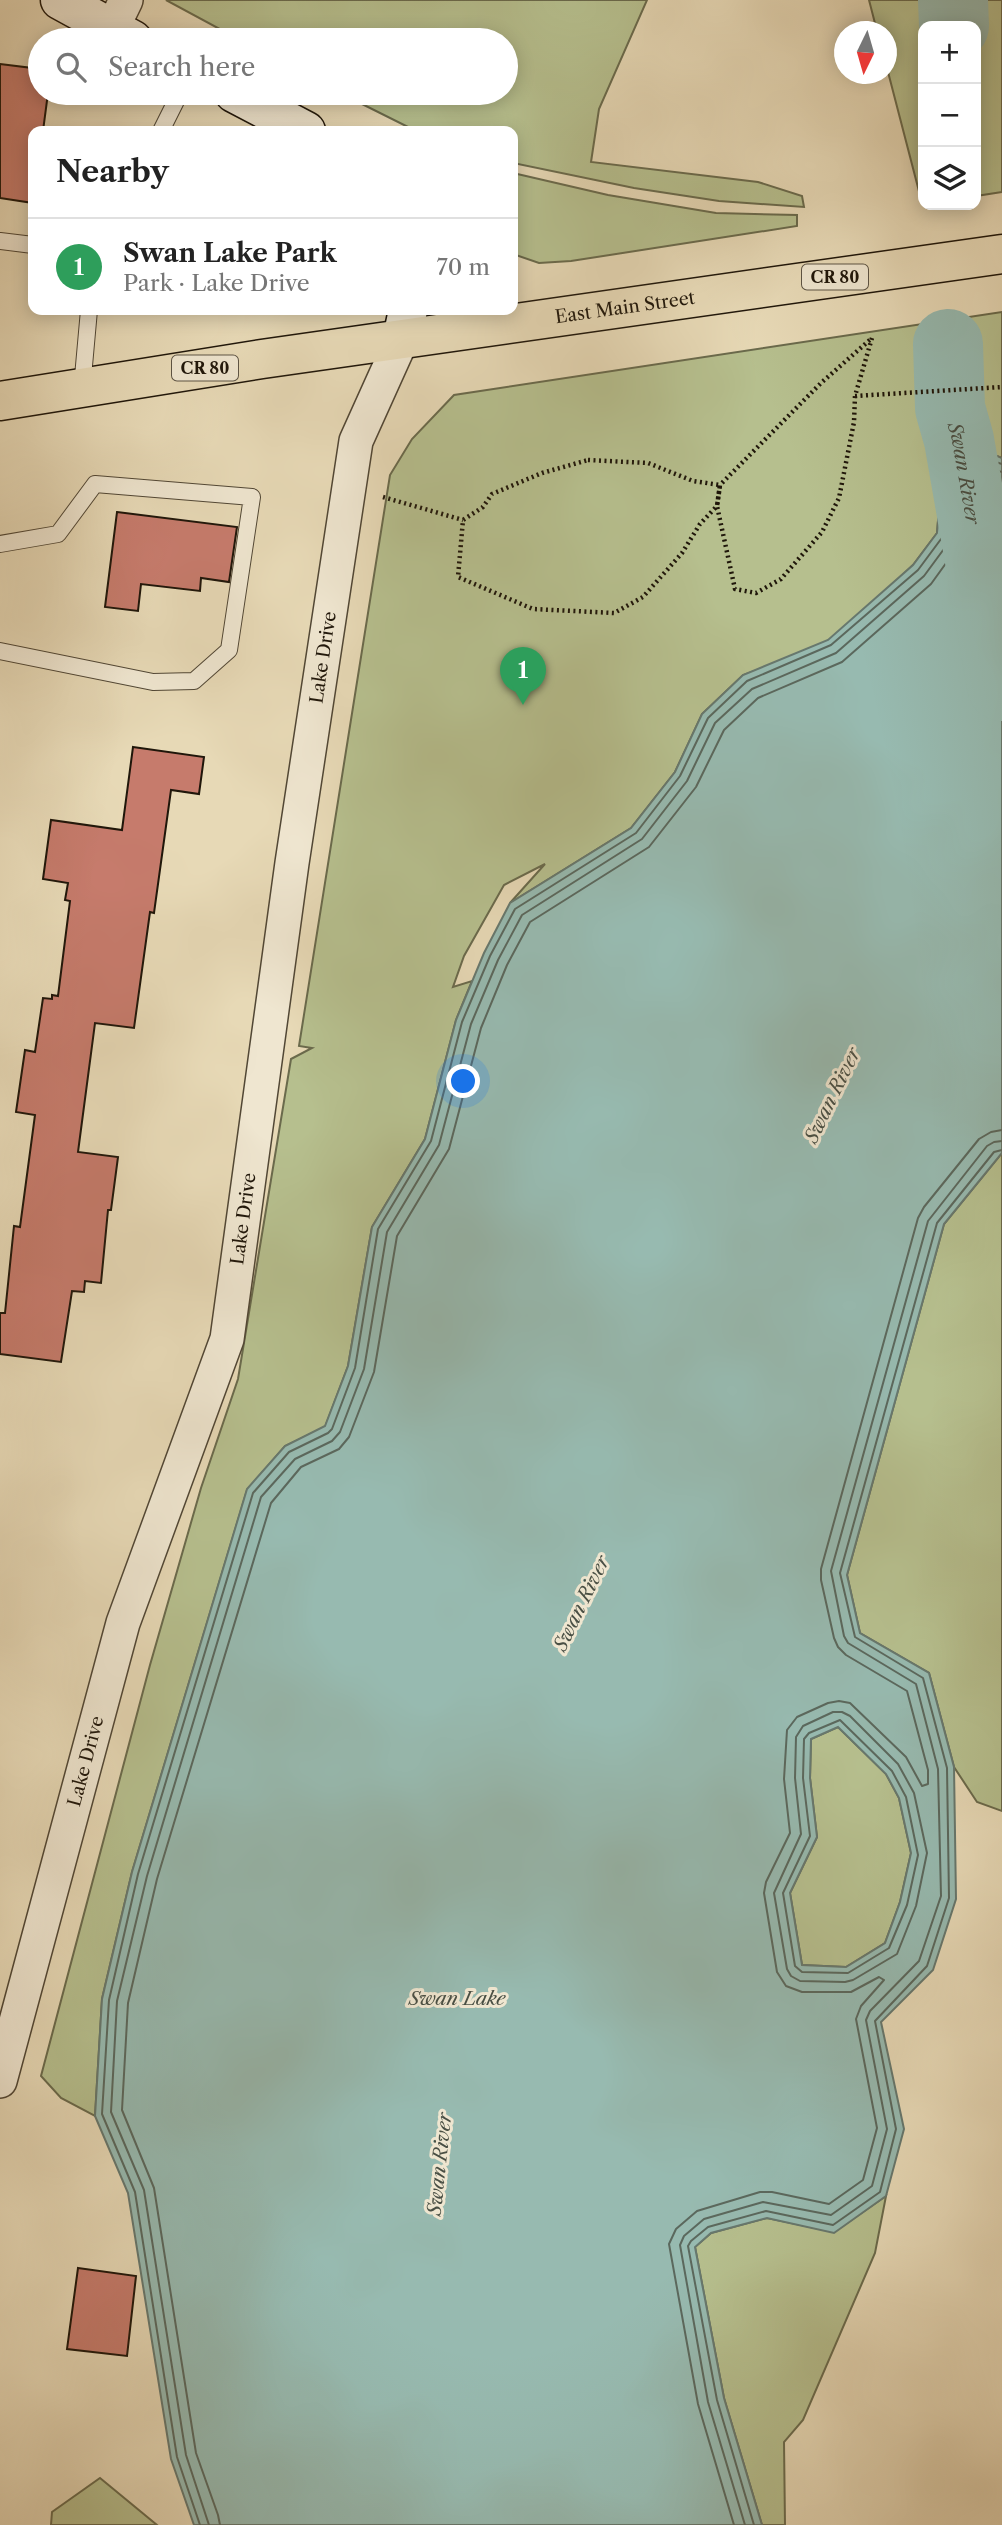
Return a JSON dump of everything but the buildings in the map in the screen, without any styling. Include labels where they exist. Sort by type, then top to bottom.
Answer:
[{"type":"main road","points":[[60,0],[124,23]]},
{"type":"main road","points":[[257,105],[297,126]]},
{"type":"main road","name":"East Main Street","points":[[518,311],[1002,254]]},
{"type":"main road","name":"East Main Street","points":[[0,401],[82,388],[405,324],[482,315]]},
{"type":"street","name":"Lake Drive","points":[[0,2081],[123,1623],[227,1339],[292,863],[356,442],[405,324]]},
{"type":"lane","points":[[164,126],[174,105]]},
{"type":"lane","points":[[0,241],[28,244]]},
{"type":"lane","points":[[82,388],[89,315]]},
{"type":"lane","points":[[0,544],[58,534],[95,484],[252,497],[229,650],[194,681],[153,682],[0,651]]},
{"type":"path","points":[[872,338],[855,396],[854,422],[839,498],[822,532],[780,579],[755,593],[735,589],[717,506],[720,485],[821,383],[872,338]]},
{"type":"path","points":[[855,396],[1002,387]]},
{"type":"path","points":[[463,520],[482,507],[492,494],[542,473],[588,460],[648,463],[693,481],[720,485]]},
{"type":"path","points":[[348,492],[390,498],[463,520]]},
{"type":"path","points":[[463,520],[458,577],[533,608],[614,613],[643,597],[682,553],[700,524],[717,506]]},
{"type":"green space","points":[[166,0],[647,0],[599,109],[591,162],[758,182],[802,196],[804,207],[719,201],[634,188],[518,164],[518,126],[406,126],[364,105],[518,105],[518,28],[218,28]]},
{"type":"green space","points":[[869,0],[1002,0],[1002,192],[981,195],[981,21],[918,21],[918,187],[891,84],[897,84],[897,21],[874,21]]},
{"type":"green space","points":[[518,174],[608,195],[716,213],[797,215],[797,226],[571,261],[539,263],[518,256]]},
{"type":"green space","points":[[1002,312],[1002,458],[968,444],[977,434],[970,431],[937,448],[943,460],[937,533],[913,565],[830,644],[743,675],[702,714],[675,772],[631,828],[510,903],[545,864],[504,885],[464,956],[453,987],[472,981],[456,1020],[425,1139],[372,1227],[348,1366],[325,1427],[285,1446],[247,1490],[132,1872],[102,1999],[95,2116],[61,2098],[41,2076],[150,1665],[201,1488],[238,1379],[291,1059],[312,1048],[299,1046],[390,475],[412,439],[454,395]]},
{"type":"green space","points":[[1002,1153],[1002,1811],[977,1802],[954,1767],[929,1673],[860,1633],[847,1575],[944,1224]]},
{"type":"green space","points":[[838,1727],[886,1774],[899,1798],[911,1853],[900,1902],[885,1943],[846,1967],[802,1965],[790,1893],[817,1837],[810,1778],[811,1739]]},
{"type":"green space","points":[[886,2196],[875,2253],[803,2420],[784,2442],[785,2525],[762,2525],[724,2398],[695,2247],[711,2233],[767,2218],[834,2232]]},
{"type":"green space","points":[[100,2478],[157,2525],[51,2525],[52,2512]]},
{"type":"water","name":"Swan Lake","points":[[959,440],[1002,458],[1002,1153],[944,1224],[847,1575],[860,1633],[929,1673],[954,1767],[956,1899],[933,1970],[881,2022],[904,2129],[886,2196],[834,2233],[767,2218],[711,2233],[695,2247],[724,2398],[762,2525],[194,2525],[171,2459],[128,2193],[95,2116],[102,1999],[132,1872],[247,1489],[285,1446],[325,1426],[348,1366],[372,1227],[425,1139],[456,1020],[484,953],[510,903],[631,828],[675,772],[702,714],[743,675],[828,640],[913,565],[937,533],[943,460]],"holes":[[[838,1727],[886,1774],[899,1798],[911,1853],[900,1902],[885,1943],[846,1967],[802,1965],[790,1893],[817,1837],[810,1778],[811,1739]]]},
{"type":"waterway","name":"Swan River","points":[[953,0],[954,21]]},
{"type":"waterway","name":"Swan River","points":[[948,344],[950,408],[959,440],[1002,686]]},
{"type":"place","name":"Swan Lake Park","points":[[523,705]]}]
